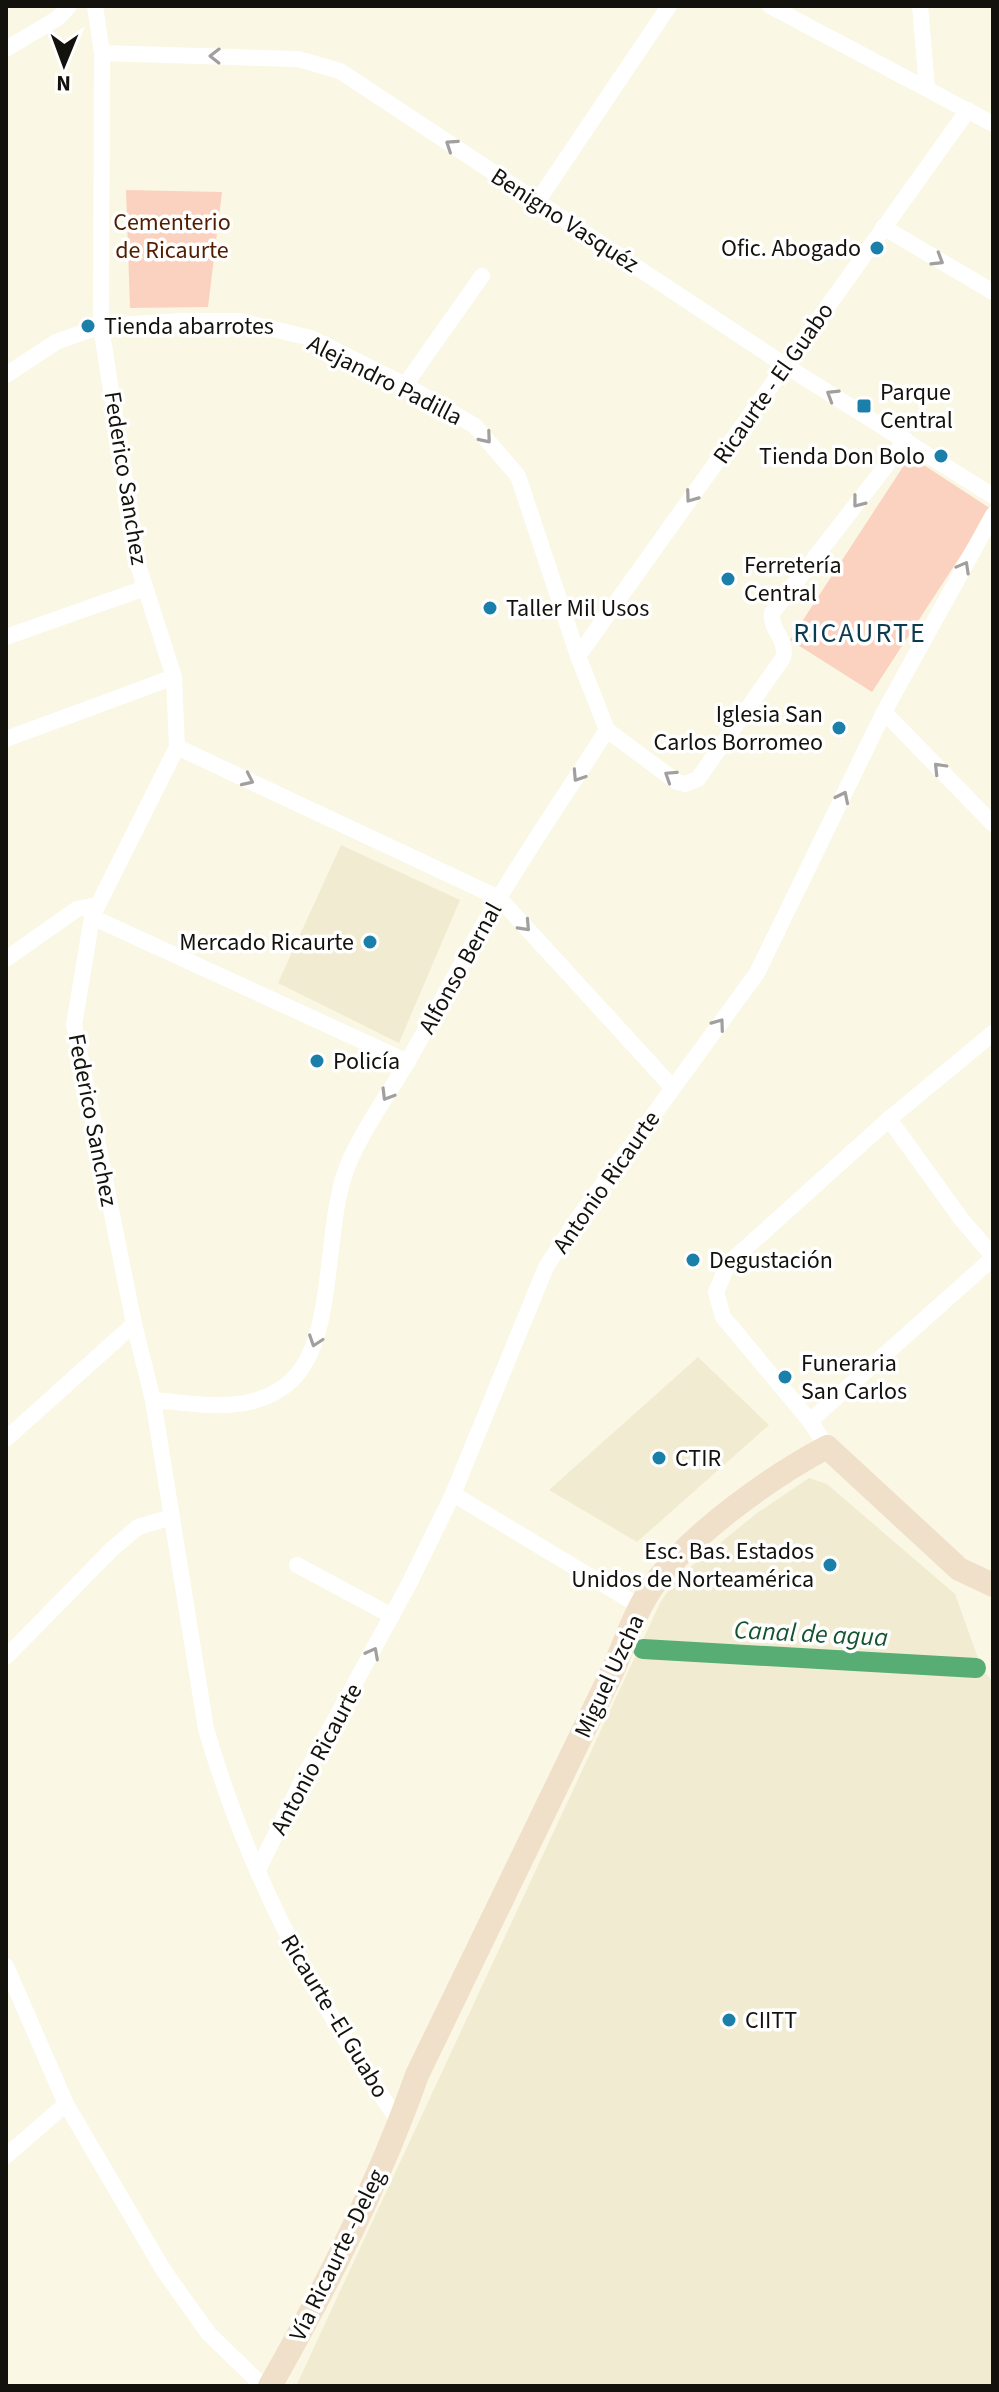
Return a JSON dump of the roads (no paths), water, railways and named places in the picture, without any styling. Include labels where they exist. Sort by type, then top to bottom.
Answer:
[{"type":"main road","points":[[827,1447],[959,1569],[993,1585]]},
{"type":"main road","name":"Miguel Uzcha","points":[[400,2123],[417,2075],[641,1607],[665,1571],[727,1514],[775,1477],[827,1447]]},
{"type":"main road","name":"Vía Ricaurte -Deleg","points":[[270,2386],[326,2287],[400,2123]]},
{"type":"street","points":[[6,49],[58,18],[69,6]]},
{"type":"street","name":"Federico Sanchez","points":[[95,6],[102,53],[101,326],[138,565],[174,677],[177,747],[94,911],[74,1025],[134,1324],[153,1400],[206,1729],[221,1782],[274,1908]]},
{"type":"street","points":[[537,202],[669,6]]},
{"type":"street","points":[[770,6],[993,124]]},
{"type":"street","points":[[920,6],[927,88]]},
{"type":"street","name":"Benigno Vasquéz","points":[[102,53],[267,57],[320,64],[340,71],[786,366],[993,496]]},
{"type":"street","name":"Ricaurte - El Guabo","points":[[578,656],[968,110]]},
{"type":"street","points":[[883,227],[993,292]]},
{"type":"street","points":[[405,385],[482,276]]},
{"type":"street","name":"Alejandro Padilla","points":[[6,375],[56,342],[101,326],[239,321],[311,338],[405,385],[475,426],[518,476],[578,656]]},
{"type":"street","points":[[578,656],[607,730],[677,782],[685,784],[698,779],[783,658],[784,643],[771,624],[772,613],[906,440]]},
{"type":"street","name":"Antonio Ricaurte","points":[[258,1870],[453,1494],[546,1267],[576,1221],[757,973],[884,712],[993,515]]},
{"type":"street","points":[[6,637],[145,588]]},
{"type":"street","points":[[6,739],[174,677]]},
{"type":"street","points":[[884,712],[993,824]]},
{"type":"street","name":"Alfonso Bernal","points":[[153,1400],[235,1405],[265,1398],[290,1382],[308,1362],[319,1333],[333,1216],[354,1149],[408,1062],[499,898],[607,730]]},
{"type":"street","points":[[177,747],[499,898],[673,1088]]},
{"type":"street","points":[[6,959],[77,909],[94,911],[408,1062]]},
{"type":"street","points":[[827,1447],[810,1421],[723,1317],[716,1292],[728,1264],[889,1119],[993,1033]]},
{"type":"street","points":[[810,1421],[993,1257],[962,1220],[889,1119]]},
{"type":"street","points":[[6,1439],[134,1324]]},
{"type":"street","points":[[453,1494],[641,1607]]},
{"type":"street","points":[[6,1657],[121,1541],[138,1527],[172,1517]]},
{"type":"street","points":[[297,1565],[392,1616]]},
{"type":"street","name":"Ricaurte -El Guabo","points":[[274,1908],[302,1968],[368,2077],[400,2123]]},
{"type":"street","points":[[6,1966],[66,2104],[164,2271],[209,2334],[263,2386]]},
{"type":"street","points":[[6,2156],[66,2104]]},
{"type":"waterway","name":"Canal de agua","points":[[643,1649],[976,1668]]},
{"type":"place","name":"Ofic. Abogado","points":[[877,248]]},
{"type":"place","name":"Tienda abarrotes","points":[[88,326]]},
{"type":"place","name":"Parque Central","points":[[864,406]]},
{"type":"place","name":"Tienda Don Bolo","points":[[941,456]]},
{"type":"place","name":"Ferretería Central","points":[[728,579]]},
{"type":"place","name":"Taller Mil Usos","points":[[490,608]]},
{"type":"place","name":"Iglesia San Carlos Borromeo","points":[[839,728]]},
{"type":"place","name":"Mercado Ricaurte","points":[[370,942]]},
{"type":"place","name":"Policía","points":[[317,1061]]},
{"type":"place","name":"Degustación","points":[[693,1260]]},
{"type":"place","name":"Funeraria San Carlos","points":[[785,1377]]},
{"type":"place","name":"CTIR","points":[[659,1458]]},
{"type":"place","name":"Esc. Bas. Estados Unidos de Norteamérica","points":[[830,1565]]},
{"type":"place","name":"CIITT","points":[[729,2020]]},
{"type":"district","name":"RICAURTE","points":[[860,632]]},
{"type":"park label","name":"Cementerio de Ricaurte","points":[[172,236]]}]
